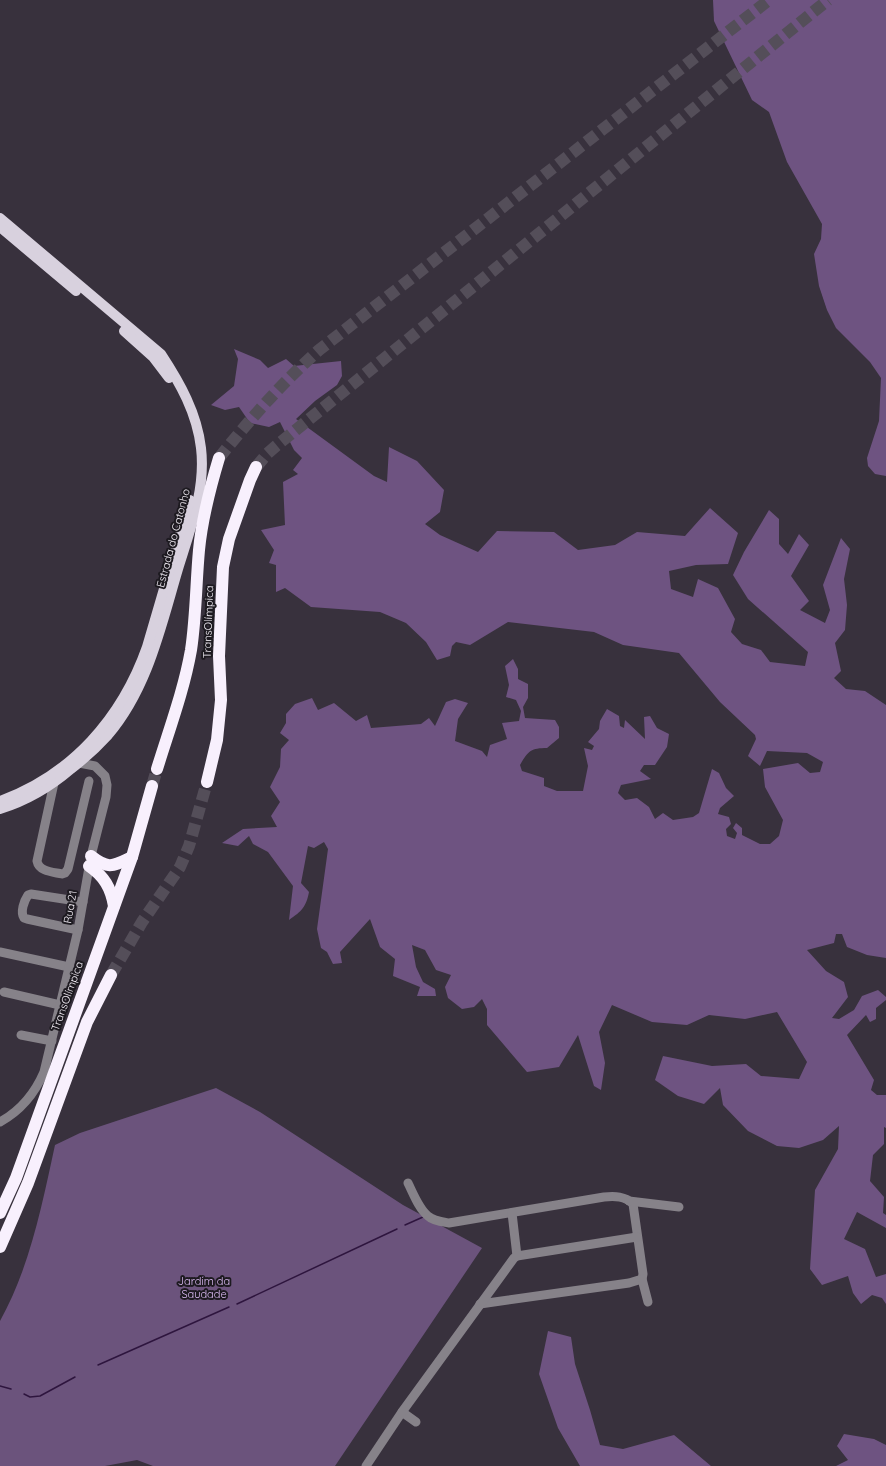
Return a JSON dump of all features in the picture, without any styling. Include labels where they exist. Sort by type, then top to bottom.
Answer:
[{"type":"highway","name":"TransOlímpica","points":[[157,770],[191,649],[195,615],[199,548],[210,489],[219,458]]},
{"type":"highway","name":"TransOlímpica","points":[[207,782],[217,740],[221,700],[220,621],[223,567],[229,539],[256,467]]},
{"type":"highway","name":"TransOlímpica","points":[[0,1213],[16,1178],[132,857],[152,786]]},
{"type":"highway","points":[[90,861],[109,866],[132,857]]},
{"type":"highway","points":[[90,861],[95,870],[109,886],[114,906]]},
{"type":"highway","points":[[0,1247],[28,1183],[87,1022],[111,974]]},
{"type":"main road","name":"Estrada do Catonho","points":[[0,218],[161,354],[176,377],[188,400],[196,425],[201,448],[202,467],[199,492],[190,529],[146,671],[127,701]]},
{"type":"main road","name":"Estrada do Catonho","points":[[0,227],[128,334],[153,357],[171,380],[182,402],[192,429],[196,466],[193,490],[147,647],[127,701]]},
{"type":"main road","points":[[0,809],[19,803],[54,783],[78,763],[109,734],[127,701]]},
{"type":"main road","points":[[0,802],[16,796],[38,784],[75,757],[127,701]]},
{"type":"street","name":"Rua 21","points":[[0,1122],[13,1114],[28,1100],[38,1086],[44,1072],[78,930],[90,861],[106,798],[107,785],[105,776],[95,766],[78,763]]},
{"type":"street","points":[[54,783],[37,861],[41,868],[62,874],[68,869],[89,781]]},
{"type":"street","points":[[78,930],[27,919],[24,918],[22,914],[26,899],[28,895],[31,894],[83,902]]},
{"type":"street","points":[[0,952],[69,967]]},
{"type":"street","points":[[4,992],[60,1005]]},
{"type":"street","points":[[21,1035],[52,1041]]},
{"type":"street","points":[[408,1182],[422,1209],[428,1217],[437,1221],[449,1223],[613,1196],[629,1200],[678,1206]]},
{"type":"street","points":[[629,1200],[633,1204],[634,1209],[643,1274],[642,1279],[648,1302]]},
{"type":"street","points":[[512,1213],[517,1256]]},
{"type":"street","points":[[366,1466],[402,1412],[510,1261],[517,1256],[637,1237]]},
{"type":"street","points":[[480,1304],[634,1282],[642,1279]]},
{"type":"street","points":[[402,1412],[416,1422]]},
{"type":"green space","name":"Jardim da Saudade","points":[[216,1088],[260,1112],[403,1205],[482,1248],[335,1466],[153,1466],[137,1460],[105,1466],[0,1466],[0,1321],[19,1279],[34,1235],[55,1145],[80,1133]]},
{"type":"shaded area","points":[[713,0],[886,0],[886,476],[875,474],[868,466],[867,458],[879,421],[881,378],[870,362],[836,328],[827,310],[819,286],[814,254],[821,239],[822,224],[787,162],[769,112],[752,100],[714,21]]},
{"type":"shaded area","points":[[234,349],[260,360],[268,368],[286,359],[294,366],[341,361],[342,376],[337,385],[315,401],[296,419],[374,476],[387,482],[389,447],[417,461],[444,490],[440,512],[425,524],[440,535],[478,552],[497,531],[554,532],[578,550],[615,545],[637,532],[685,536],[710,508],[738,533],[728,564],[696,565],[669,571],[671,589],[693,597],[698,579],[718,588],[735,619],[731,632],[742,644],[761,650],[770,662],[805,666],[808,652],[748,599],[733,575],[744,552],[769,510],[779,519],[779,544],[788,554],[799,534],[809,545],[791,576],[809,601],[800,610],[825,623],[830,610],[823,585],[841,538],[850,549],[844,579],[847,605],[845,630],[835,643],[841,671],[834,678],[846,689],[865,691],[886,705],[886,958],[867,955],[847,947],[842,934],[836,934],[834,943],[807,950],[826,971],[844,982],[848,997],[832,1018],[839,1019],[854,1010],[862,996],[878,990],[886,997],[886,1000],[876,1008],[876,1019],[870,1022],[866,1015],[847,1035],[874,1080],[871,1090],[877,1095],[886,1095],[886,1128],[884,1127],[884,1144],[873,1155],[870,1181],[884,1197],[883,1213],[886,1215],[886,1228],[857,1212],[844,1239],[865,1249],[876,1277],[886,1274],[886,1304],[882,1298],[872,1295],[861,1304],[853,1293],[848,1276],[822,1285],[810,1269],[815,1190],[838,1149],[839,1126],[823,1140],[799,1148],[777,1146],[748,1131],[723,1105],[720,1088],[704,1104],[678,1096],[655,1080],[663,1056],[712,1066],[746,1064],[761,1076],[799,1079],[807,1062],[777,1012],[745,1019],[709,1015],[687,1025],[652,1022],[612,1005],[599,1032],[605,1063],[601,1090],[594,1086],[578,1035],[559,1067],[527,1072],[487,1025],[487,1009],[482,999],[474,1007],[462,1009],[448,998],[445,987],[451,975],[436,970],[425,950],[412,945],[416,967],[423,982],[435,989],[436,996],[417,996],[420,987],[393,976],[395,959],[380,947],[370,919],[340,952],[342,963],[333,964],[327,952],[321,948],[317,929],[328,849],[324,842],[314,848],[308,846],[301,883],[309,892],[308,897],[303,908],[289,920],[293,886],[268,852],[253,844],[249,836],[238,846],[222,843],[243,829],[277,827],[271,816],[280,802],[270,787],[280,767],[281,749],[289,740],[280,733],[286,723],[286,714],[295,704],[312,698],[318,710],[334,703],[356,721],[367,715],[371,728],[421,724],[429,718],[435,726],[446,702],[455,699],[468,703],[458,719],[455,741],[482,751],[487,757],[490,745],[507,739],[502,723],[519,721],[521,711],[516,700],[506,697],[509,685],[505,666],[513,659],[518,669],[518,679],[528,684],[528,698],[523,707],[525,718],[555,720],[559,727],[559,738],[547,748],[530,751],[525,756],[520,765],[522,771],[544,778],[544,786],[557,791],[583,791],[588,766],[584,748],[592,750],[594,746],[588,742],[599,729],[600,721],[607,709],[619,716],[620,726],[624,728],[625,720],[645,739],[644,717],[650,716],[657,728],[669,734],[667,747],[655,765],[644,765],[640,771],[651,779],[621,785],[618,793],[625,800],[637,798],[649,807],[655,819],[663,813],[673,820],[693,817],[699,813],[712,769],[719,773],[726,788],[734,796],[720,808],[718,814],[729,817],[731,824],[726,829],[727,836],[735,839],[737,833],[733,828],[736,823],[742,828],[742,835],[760,844],[770,844],[779,836],[783,820],[765,787],[763,769],[798,763],[810,773],[820,772],[823,762],[807,753],[767,751],[760,766],[748,756],[756,739],[755,735],[720,702],[679,653],[623,645],[594,632],[508,622],[470,645],[456,642],[452,646],[450,656],[437,660],[426,642],[406,623],[380,612],[311,607],[285,588],[276,592],[276,565],[269,563],[274,550],[261,530],[285,525],[283,482],[298,474],[293,470],[302,458],[294,450],[280,422],[269,427],[250,423],[239,407],[225,410],[211,405],[234,386],[238,359]]},
{"type":"shaded area","points":[[548,1331],[571,1337],[575,1364],[600,1445],[623,1449],[674,1435],[711,1466],[580,1466],[558,1428],[539,1374]]},
{"type":"shaded area","points":[[844,1434],[874,1439],[886,1445],[886,1466],[836,1466],[848,1460],[837,1446]]},
{"type":"waterway","points":[[405,1225],[423,1217]]},
{"type":"waterway","points":[[237,1304],[397,1229]]},
{"type":"waterway","points":[[98,1365],[229,1307]]},
{"type":"waterway","points":[[24,1394],[30,1397],[40,1396],[75,1377]]},
{"type":"waterway","points":[[0,1386],[11,1389]]},
{"type":"tunnel","points":[[219,458],[242,429],[292,375],[319,350],[769,0]]},
{"type":"tunnel","points":[[256,467],[276,446],[828,0]]},
{"type":"tunnel","points":[[152,786],[157,769]]},
{"type":"tunnel","points":[[111,975],[142,922],[180,867],[189,846],[207,782]]}]
